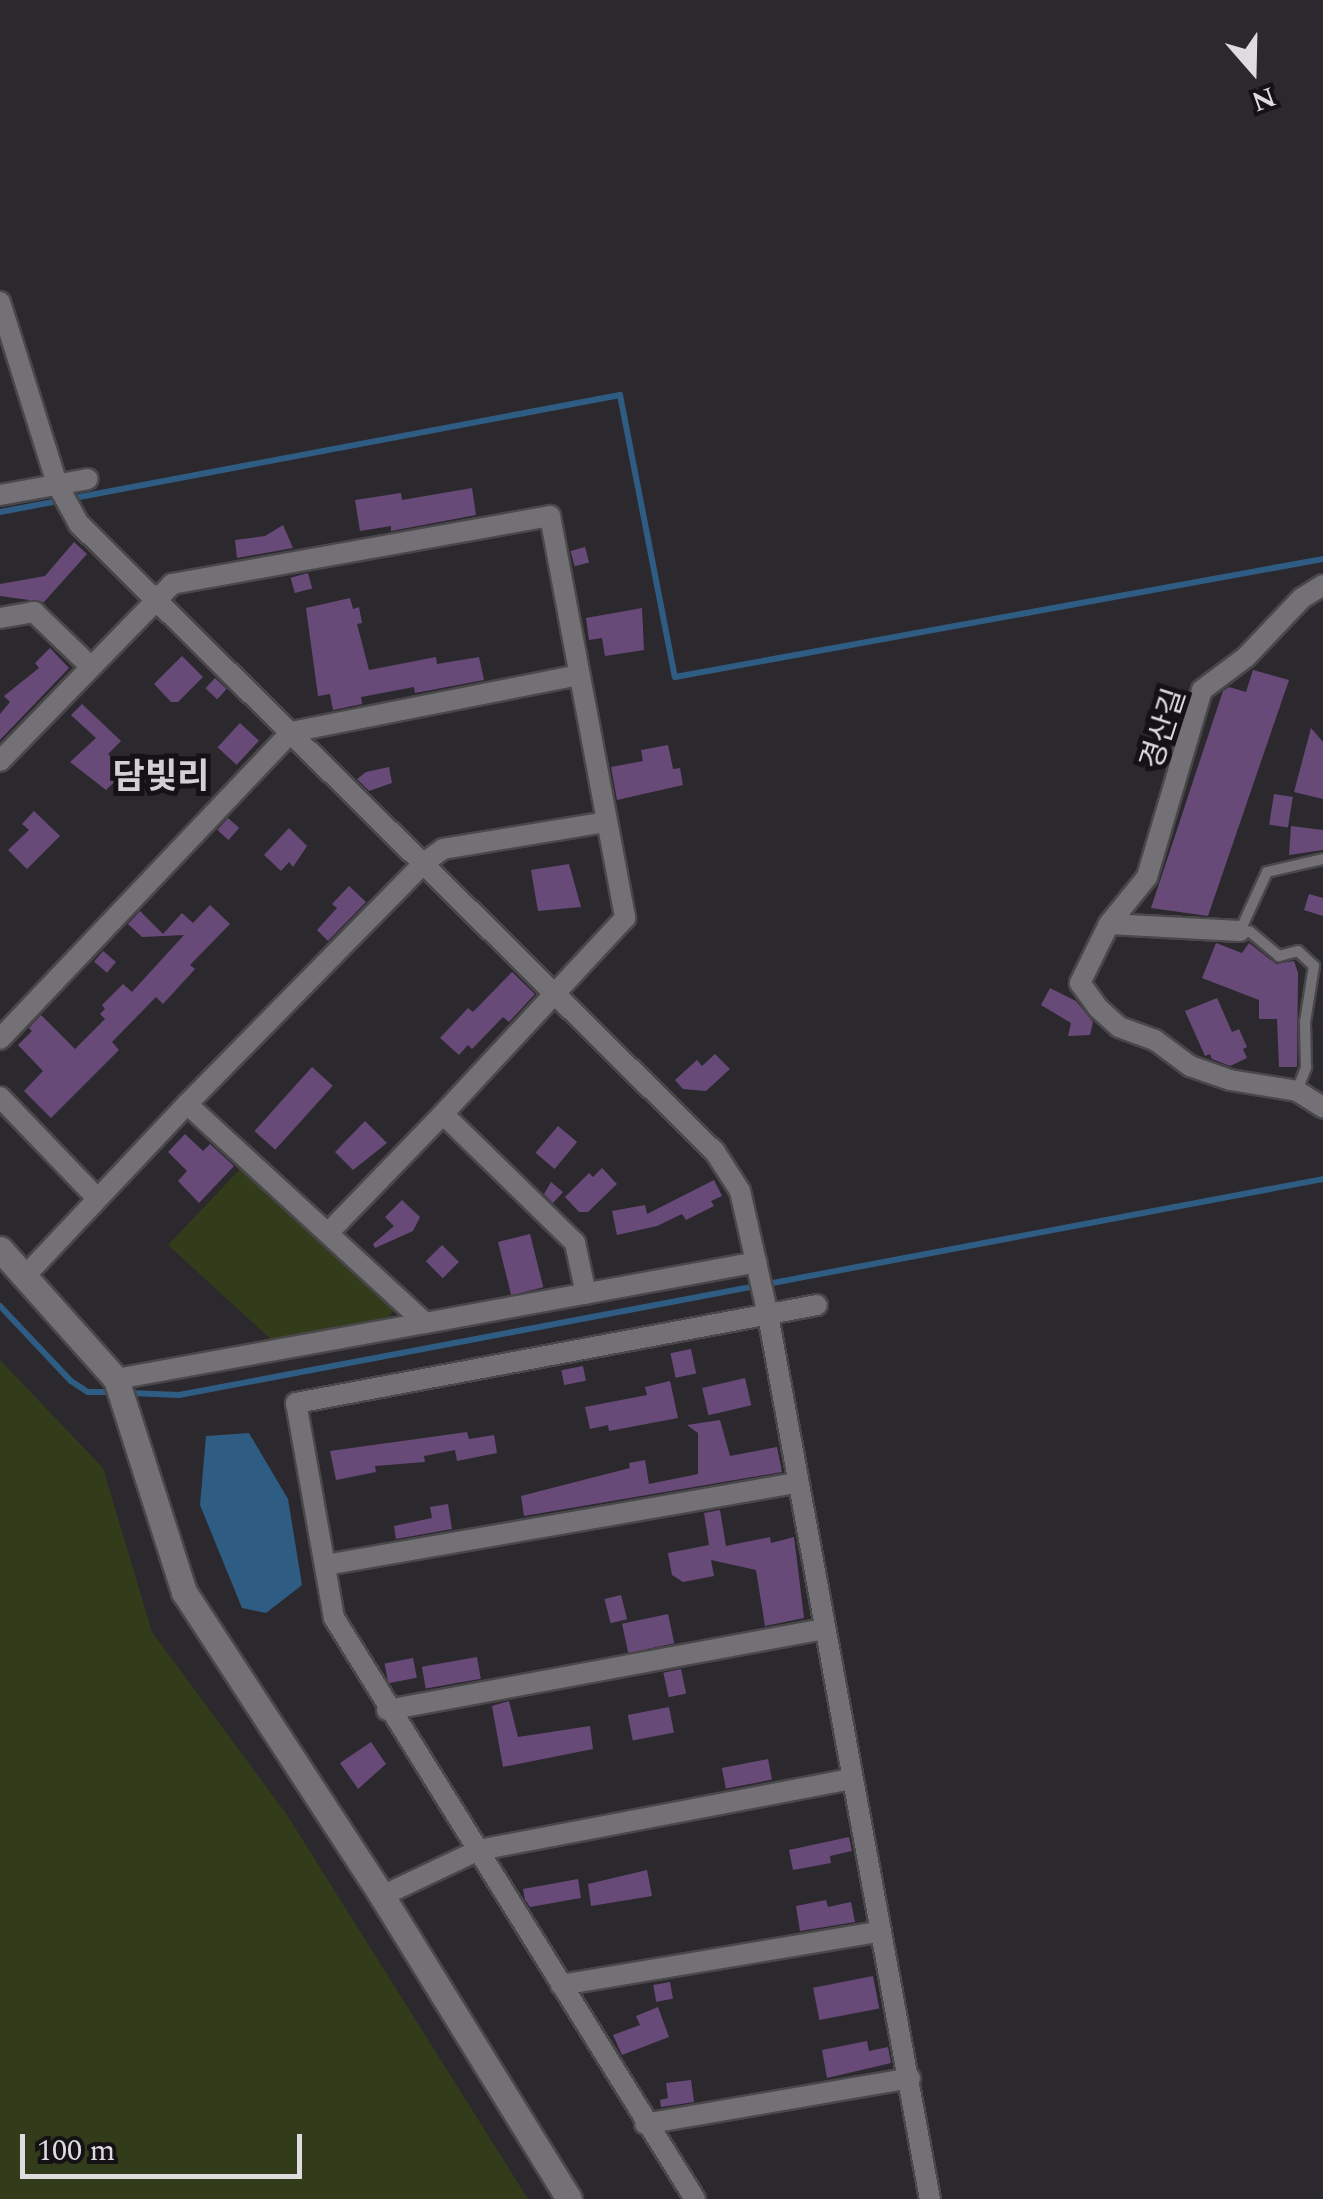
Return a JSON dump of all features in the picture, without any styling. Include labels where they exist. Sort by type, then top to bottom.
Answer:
[{"type":"street","points":[[0,302],[57,484],[79,524],[716,1152],[740,1192],[768,1315],[930,2199]]},
{"type":"street","points":[[0,495],[88,479]]},
{"type":"street","points":[[0,760],[172,584],[550,516],[625,918],[330,1232]]},
{"type":"street","name":"경산길","points":[[1323,586],[1302,598],[1246,657],[1202,690],[1147,877],[1109,924],[1080,983],[1098,1008],[1119,1027],[1155,1040],[1190,1066],[1230,1080],[1296,1091],[1323,1107]]},
{"type":"street","points":[[0,618],[34,612],[89,665]]},
{"type":"street","points":[[0,1039],[291,732],[579,674]]},
{"type":"street","points":[[26,1275],[424,863],[443,849],[606,822]]},
{"type":"street","points":[[1109,924],[1240,931]]},
{"type":"street","points":[[0,1097],[97,1198]]},
{"type":"street","points":[[188,1104],[425,1323]]},
{"type":"street","points":[[443,1114],[575,1243],[586,1294]]},
{"type":"street","points":[[0,1249],[116,1379],[184,1592],[382,1896],[569,2199]]},
{"type":"street","points":[[116,1379],[756,1262]]},
{"type":"street","points":[[695,2199],[334,1618],[296,1402],[817,1304]]},
{"type":"street","points":[[326,1565],[796,1483]]},
{"type":"street","points":[[388,1710],[823,1629]]},
{"type":"street","points":[[382,1896],[479,1850],[851,1779]]},
{"type":"street","points":[[561,1985],[880,1932]]},
{"type":"street","points":[[645,2124],[910,2078]]},
{"type":"lane","points":[[1296,1091],[1306,1067],[1305,1022],[1314,966],[1298,951],[1279,956],[1250,932],[1240,931],[1267,872],[1323,859]]},
{"type":"green space","points":[[244,1165],[395,1305],[390,1317],[273,1341],[168,1245]]},
{"type":"green space","points":[[0,1360],[103,1468],[152,1632],[287,1815],[528,2199],[0,2199]]},
{"type":"water","points":[[249,1433],[288,1499],[302,1585],[266,1613],[242,1608],[200,1505],[206,1436]]},
{"type":"building","points":[[472,488],[476,515],[391,531],[391,526],[360,531],[355,500],[401,493],[402,500]]},
{"type":"building","points":[[283,525],[293,548],[237,558],[235,540],[265,536]]},
{"type":"building","points":[[74,542],[87,554],[44,602],[0,596],[0,584],[45,576]]},
{"type":"building","points":[[585,547],[589,562],[575,566],[571,551]]},
{"type":"building","points":[[308,573],[312,588],[295,593],[291,578]]},
{"type":"building","points":[[350,598],[353,609],[359,607],[362,623],[357,624],[369,670],[436,657],[437,664],[479,657],[484,680],[415,693],[414,687],[361,697],[362,704],[333,710],[330,694],[318,696],[306,608]]},
{"type":"building","points":[[642,608],[644,650],[605,656],[602,638],[589,640],[586,618]]},
{"type":"building","points":[[50,648],[69,668],[0,740],[0,714],[10,702],[4,696],[39,668],[35,663]]},
{"type":"building","points":[[182,656],[203,677],[178,702],[171,702],[154,684]]},
{"type":"building","points":[[1253,670],[1289,680],[1208,916],[1151,908],[1223,691],[1229,687],[1246,692]]},
{"type":"building","points":[[215,678],[227,689],[217,699],[205,688]]},
{"type":"building","points":[[82,704],[121,741],[108,754],[125,772],[106,790],[70,762],[96,738],[71,715]]},
{"type":"building","points":[[240,723],[259,741],[237,765],[217,747]]},
{"type":"building","points":[[1311,728],[1323,742],[1323,799],[1294,792]]},
{"type":"building","points":[[668,745],[673,769],[680,768],[683,785],[617,800],[611,767],[643,761],[641,750]]},
{"type":"building","points":[[389,767],[392,783],[369,791],[357,779],[366,772]]},
{"type":"building","points":[[1274,794],[1293,797],[1288,828],[1269,825]]},
{"type":"building","points":[[34,811],[60,836],[27,869],[8,850],[29,830],[22,824]]},
{"type":"building","points":[[228,818],[239,828],[228,840],[217,830]]},
{"type":"building","points":[[1291,826],[1323,830],[1323,850],[1289,855]]},
{"type":"building","points":[[289,828],[307,846],[293,867],[289,862],[281,871],[264,855]]},
{"type":"building","points":[[569,864],[581,907],[538,911],[531,870]]},
{"type":"building","points":[[349,886],[366,902],[328,941],[317,930],[337,908],[332,904]]},
{"type":"building","points":[[1309,894],[1323,898],[1323,916],[1304,910]]},
{"type":"building","points":[[210,905],[230,924],[190,965],[195,969],[163,1004],[156,997],[112,1042],[119,1050],[51,1118],[24,1091],[43,1071],[18,1045],[32,1031],[29,1028],[41,1015],[75,1049],[105,1019],[100,1014],[105,1009],[102,1005],[123,984],[132,992],[184,935],[142,937],[128,924],[140,911],[163,934],[182,913],[193,923]]},
{"type":"building","points":[[1216,943],[1242,953],[1249,943],[1276,964],[1294,961],[1298,973],[1297,1067],[1279,1067],[1277,1019],[1259,1019],[1259,1000],[1202,978]]},
{"type":"building","points":[[103,951],[116,962],[107,973],[94,962]]},
{"type":"building","points":[[512,972],[535,994],[509,1022],[503,1017],[472,1049],[468,1045],[459,1055],[440,1038],[468,1008],[473,1012]]},
{"type":"building","points":[[1050,988],[1076,1001],[1093,1022],[1090,1035],[1068,1036],[1071,1023],[1041,1005]]},
{"type":"building","points":[[1217,998],[1232,1032],[1239,1029],[1247,1047],[1243,1049],[1247,1058],[1230,1066],[1212,1059],[1210,1054],[1205,1056],[1185,1011]]},
{"type":"building","points":[[715,1054],[730,1069],[706,1091],[683,1089],[675,1080],[697,1060],[702,1066]]},
{"type":"building","points":[[312,1067],[333,1086],[275,1150],[254,1131]]},
{"type":"building","points":[[365,1121],[387,1143],[353,1170],[335,1152]]},
{"type":"building","points":[[558,1126],[577,1142],[555,1169],[536,1153]]},
{"type":"building","points":[[185,1134],[203,1151],[210,1144],[234,1166],[199,1203],[178,1181],[187,1171],[168,1152]]},
{"type":"building","points":[[602,1168],[617,1184],[588,1212],[579,1212],[565,1197],[589,1173],[593,1177]]},
{"type":"building","points":[[714,1180],[722,1196],[711,1201],[714,1206],[686,1220],[682,1214],[657,1226],[617,1235],[612,1211],[645,1205],[647,1214]]},
{"type":"building","points":[[551,1182],[563,1192],[553,1203],[544,1194]]},
{"type":"building","points":[[402,1200],[420,1217],[413,1231],[375,1248],[373,1244],[394,1226],[385,1217]]},
{"type":"building","points":[[530,1234],[543,1287],[511,1295],[498,1242]]},
{"type":"building","points":[[442,1245],[459,1262],[443,1278],[426,1261]]},
{"type":"building","points":[[691,1349],[696,1373],[676,1378],[670,1353]]},
{"type":"building","points":[[583,1366],[586,1381],[564,1385],[561,1370]]},
{"type":"building","points":[[745,1378],[751,1405],[708,1415],[702,1388]]},
{"type":"building","points":[[670,1381],[678,1418],[609,1431],[608,1425],[590,1429],[585,1407],[647,1395],[645,1387]]},
{"type":"building","points":[[720,1420],[730,1456],[777,1447],[782,1472],[524,1516],[521,1496],[630,1468],[629,1463],[645,1460],[649,1484],[698,1474],[698,1433],[687,1425]]},
{"type":"building","points":[[467,1432],[469,1439],[494,1435],[497,1453],[457,1461],[455,1450],[424,1456],[425,1462],[375,1466],[376,1472],[336,1480],[330,1451]]},
{"type":"building","points":[[448,1504],[452,1529],[396,1539],[394,1526],[432,1518],[430,1507]]},
{"type":"building","points":[[720,1510],[726,1546],[770,1537],[771,1543],[794,1537],[804,1618],[765,1626],[756,1570],[711,1560],[714,1576],[683,1582],[672,1575],[668,1553],[709,1545],[704,1513]]},
{"type":"building","points":[[621,1595],[627,1619],[611,1623],[605,1599]]},
{"type":"building","points":[[668,1614],[674,1643],[628,1653],[622,1624]]},
{"type":"building","points":[[477,1657],[481,1679],[426,1688],[422,1667]]},
{"type":"building","points":[[413,1658],[417,1678],[388,1683],[385,1664]]},
{"type":"building","points":[[681,1669],[686,1693],[669,1697],[663,1673]]},
{"type":"building","points":[[509,1701],[518,1737],[590,1726],[593,1749],[503,1767],[492,1706]]},
{"type":"building","points":[[669,1707],[674,1733],[633,1741],[628,1715]]},
{"type":"building","points":[[371,1742],[386,1764],[358,1789],[340,1763]]},
{"type":"building","points":[[768,1759],[772,1780],[726,1789],[722,1768]]},
{"type":"building","points":[[849,1837],[852,1851],[830,1856],[831,1863],[793,1870],[789,1850]]},
{"type":"building","points":[[647,1870],[652,1896],[591,1906],[588,1884]]},
{"type":"building","points":[[578,1879],[581,1898],[530,1907],[525,1900],[523,1889]]},
{"type":"building","points":[[826,1900],[828,1907],[851,1902],[855,1922],[800,1931],[796,1906]]},
{"type":"building","points":[[873,1976],[879,2008],[819,2020],[813,1988]]},
{"type":"building","points":[[670,1982],[673,1999],[656,2002],[653,1985]]},
{"type":"building","points":[[658,2007],[669,2037],[622,2055],[613,2035],[640,2025],[636,2016]]},
{"type":"building","points":[[867,2041],[869,2051],[888,2047],[891,2063],[827,2078],[822,2050]]},
{"type":"building","points":[[691,2080],[694,2102],[661,2107],[660,2100],[668,2098],[666,2083]]},
{"type":"waterway","points":[[0,512],[620,395],[675,677],[1323,559]]},
{"type":"waterway","points":[[130,1393],[179,1395],[1323,1179]]},
{"type":"waterway","points":[[0,1306],[71,1381],[88,1392],[112,1392]]},
{"type":"district","name":"담빛리","points":[[161,778]]}]
